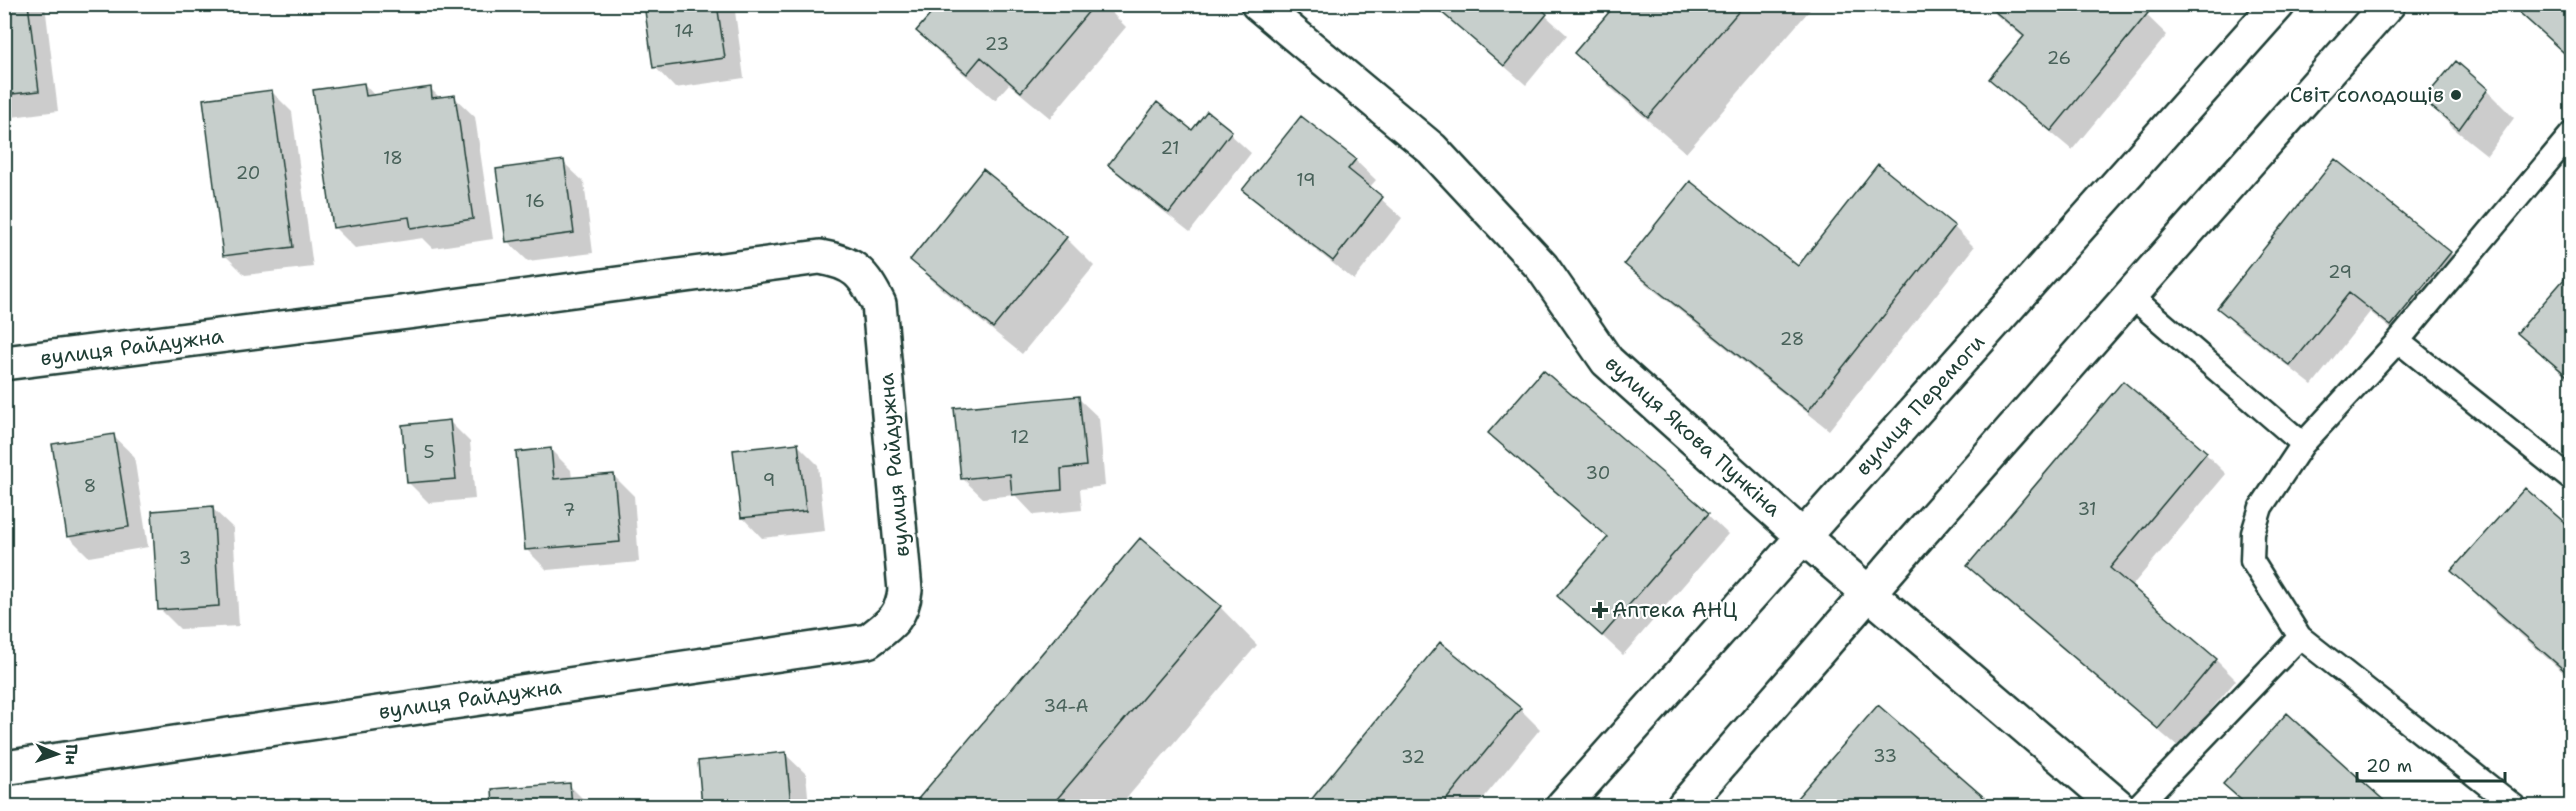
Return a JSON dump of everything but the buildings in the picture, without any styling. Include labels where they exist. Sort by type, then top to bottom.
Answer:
[{"type":"street","name":"вулиця Якова Пункіна","points":[[1258,4],[1432,149],[1542,267],[1607,361],[1802,536],[1869,592]]},
{"type":"street","name":"вулиця Перемоги","points":[[1563,807],[2278,4]]},
{"type":"street","points":[[1684,807],[1869,592],[2388,4]]},
{"type":"street","name":"вулиця Райдужна","points":[[4,363],[820,257],[838,260],[857,269],[870,285],[879,304],[905,590],[904,604],[898,616],[868,641],[4,768]]},
{"type":"street","points":[[1869,592],[2118,807]]},
{"type":"lane","points":[[2514,807],[2300,637],[2252,561],[2253,533],[2261,507],[2302,444],[2398,341],[2571,133]]},
{"type":"lane","points":[[2131,296],[2302,444]]},
{"type":"lane","points":[[2398,341],[2571,480]]},
{"type":"lane","points":[[2139,807],[2300,637]]},
{"type":"place","name":"Світ солодощів","points":[[2456,95]]},
{"type":"place","name":"Аптека АНЦ","points":[[1600,610]]}]
